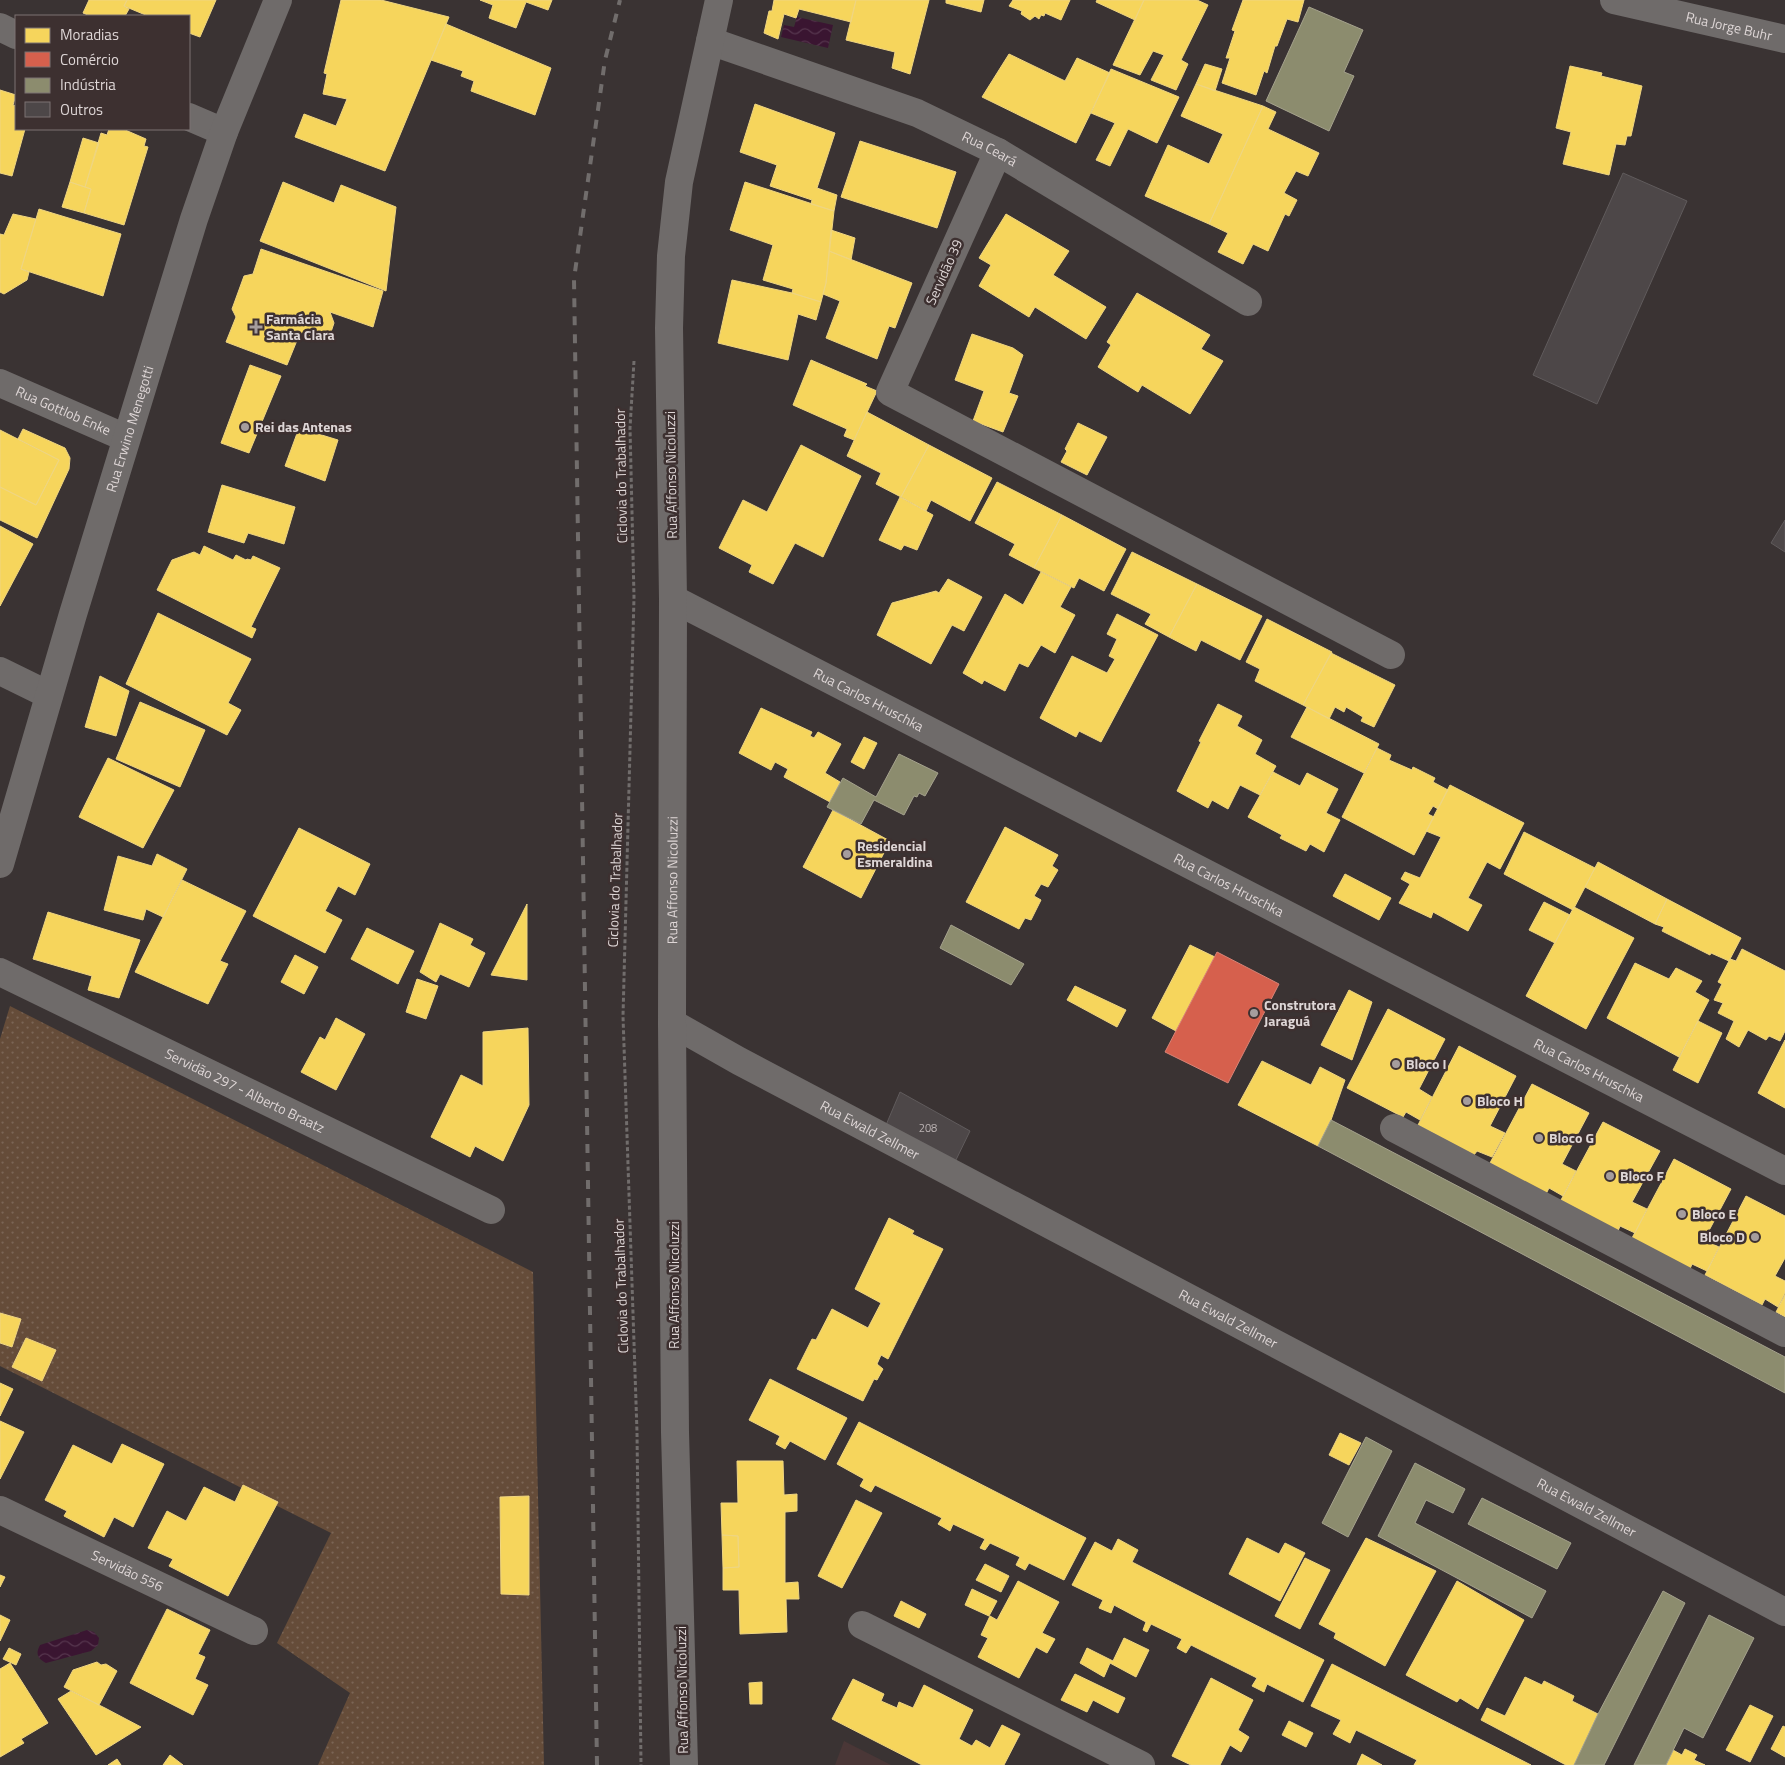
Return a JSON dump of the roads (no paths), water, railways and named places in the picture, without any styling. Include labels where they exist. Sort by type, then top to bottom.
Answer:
[{"type":"street","name":"Rua Erwino Menegotti","points":[[0,864],[126,438],[162,328],[194,219],[224,132],[278,0]]},
{"type":"street","name":"Rua Affonso Nicoluzzi","points":[[684,1765],[675,1432],[672,1023],[673,599],[669,328],[671,256],[678,182],[719,0]]},
{"type":"street","name":"Rua Jorge Buhr","points":[[1614,0],[1785,39]]},
{"type":"street","points":[[0,27],[15,34]]},
{"type":"street","name":"Rua Ceará","points":[[710,41],[917,113],[998,152],[1248,302]]},
{"type":"street","points":[[190,117],[224,132]]},
{"type":"street","name":"Servidão 39","points":[[998,152],[890,392],[1391,655]]},
{"type":"street","name":"Rua Gottlob Enke","points":[[0,383],[126,438]]},
{"type":"street","name":"Rua Carlos Hruschka","points":[[673,599],[1785,1171]]},
{"type":"street","points":[[0,671],[49,695]]},
{"type":"street","name":"Servidão 297 - Alberto Braatz","points":[[0,972],[491,1210]]},
{"type":"street","name":"Rua Ewald Zellmer","points":[[672,1023],[740,1061],[1785,1612]]},
{"type":"street","points":[[1394,1128],[1785,1333]]},
{"type":"street","name":"Servidão 556","points":[[0,1510],[254,1631]]},
{"type":"street","points":[[862,1625],[1142,1765]]},
{"type":"water","points":[[797,17],[833,25],[828,48],[781,37],[784,25],[794,27]]},
{"type":"water","points":[[87,1630],[94,1632],[99,1638],[98,1645],[91,1651],[46,1663],[38,1656],[40,1645]]},
{"type":"railway","points":[[597,1765],[574,279],[605,60],[620,0]]},
{"type":"place","name":"Farmácia Santa Clara","points":[[256,327]]},
{"type":"place","name":"Rei das Antenas","points":[[245,427]]},
{"type":"place","name":"Residencial Esmeraldina","points":[[847,854]]},
{"type":"place","name":"Construtora Jaraguá","points":[[1254,1013]]},
{"type":"place","name":"Bloco I","points":[[1396,1064]]},
{"type":"place","name":"Bloco H","points":[[1467,1101]]},
{"type":"place","name":"Bloco G","points":[[1539,1138]]},
{"type":"place","name":"Bloco F","points":[[1610,1176]]},
{"type":"place","name":"Bloco E","points":[[1682,1214]]},
{"type":"place","name":"Bloco D","points":[[1755,1237]]}]
